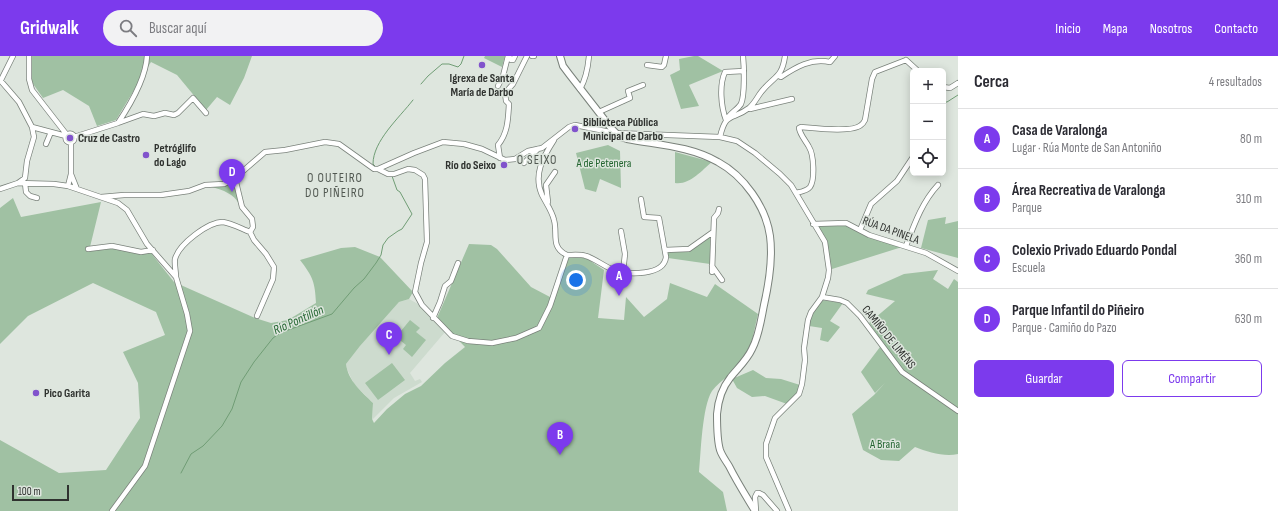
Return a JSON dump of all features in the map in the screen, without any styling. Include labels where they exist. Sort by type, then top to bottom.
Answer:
[{"type":"main road","points":[[560,56],[563,66],[580,89],[620,137],[683,148],[702,154],[718,162],[729,169],[744,183],[757,202],[765,219],[770,236],[770,273],[758,331],[753,348],[747,359],[729,379],[719,402],[717,416],[720,451],[755,511]]},
{"type":"street","points":[[0,189],[18,183],[25,178],[27,161],[34,136],[32,127],[19,102],[1,80],[13,56]]},
{"type":"street","points":[[29,56],[29,79],[32,90],[66,136],[66,141],[71,142]]},
{"type":"street","points":[[118,123],[131,102],[141,79],[147,56]]},
{"type":"street","points":[[508,56],[511,60],[513,60],[515,56]]},
{"type":"street","points":[[498,86],[503,76],[508,56]]},
{"type":"street","points":[[500,158],[498,145],[504,138],[506,131],[509,104],[506,101],[505,93],[513,84],[527,56]]},
{"type":"street","points":[[580,89],[588,66],[589,56]]},
{"type":"street","points":[[647,65],[662,67],[666,56]]},
{"type":"street","points":[[720,137],[726,120],[742,102],[744,71],[743,56]]},
{"type":"street","points":[[748,109],[755,102],[762,91],[779,76],[784,66],[785,56]]},
{"type":"street","points":[[779,76],[781,77],[808,62],[822,58],[830,62],[835,56]]},
{"type":"street","points":[[796,192],[804,192],[810,187],[813,178],[813,163],[810,149],[799,128],[841,130],[861,126],[865,120],[872,79],[875,72],[906,58],[915,68]]},
{"type":"street","points":[[726,120],[721,99],[723,76],[725,72],[744,71]]},
{"type":"street","points":[[946,87],[950,88],[958,83]]},
{"type":"street","points":[[599,112],[630,98],[628,91],[643,85]]},
{"type":"street","points":[[68,186],[71,174],[71,142],[73,141],[74,137],[142,114],[154,116],[165,113],[174,115],[193,98],[206,113]]},
{"type":"street","points":[[726,120],[748,109],[792,99]]},
{"type":"street","points":[[378,169],[444,142],[464,144],[482,149],[505,160],[515,159],[528,151],[542,148],[570,127],[575,125],[604,131],[613,130],[720,137],[737,141],[755,153],[780,174],[796,192],[813,224],[825,242],[828,261],[828,278],[822,297],[811,312],[808,320],[804,348],[805,360],[802,384],[799,394],[775,418],[766,444],[766,457],[789,511]]},
{"type":"street","points":[[32,127],[66,136],[71,134],[74,137]]},
{"type":"street","points":[[46,144],[51,132]]},
{"type":"street","points":[[556,137],[544,156],[538,177],[539,187],[555,221],[555,237],[557,247],[561,252],[567,255],[587,256],[615,270],[623,272],[646,272],[658,268],[665,262],[666,256],[659,218],[644,217],[641,199]]},
{"type":"street","points":[[101,197],[124,195],[161,195],[189,191],[205,185],[224,184],[235,178],[266,152],[285,150],[325,142],[339,144],[374,169],[378,169],[388,174],[394,174],[408,169],[415,170],[423,175],[425,179],[427,242],[420,263],[415,292],[422,305],[452,336],[468,341],[492,343],[516,338],[539,328],[550,306],[567,255]]},
{"type":"street","points":[[524,163],[538,149]]},
{"type":"street","points":[[860,230],[871,204],[897,181],[910,162]]},
{"type":"street","points":[[549,208],[546,196],[546,185],[555,172]]},
{"type":"street","points":[[71,174],[77,189]]},
{"type":"street","points":[[235,178],[242,206],[253,221],[253,227],[250,232]]},
{"type":"street","points":[[18,183],[68,186],[118,204],[126,210],[148,244],[176,277]]},
{"type":"street","points":[[25,183],[26,192],[30,196],[37,198]]},
{"type":"street","points":[[906,246],[927,199],[938,185]]},
{"type":"street","points":[[719,209],[714,218],[712,269],[722,280]]},
{"type":"street","points":[[112,511],[145,466],[190,331],[176,277],[174,260],[179,248],[209,225],[224,222],[250,232],[254,240],[266,254],[274,267],[273,279],[256,316]]},
{"type":"street","name":"RÚA DA PINELA","points":[[813,224],[846,223],[869,235],[926,253],[958,271]]},
{"type":"street","points":[[621,231],[626,254],[623,272]]},
{"type":"street","points":[[665,250],[689,249],[713,232]]},
{"type":"street","points":[[88,249],[112,246],[141,252],[153,250]]},
{"type":"street","points":[[433,318],[445,286],[451,281],[458,263]]},
{"type":"street","name":"CAMIÑO DE LIMÉNS","points":[[822,297],[840,300],[847,303],[860,316],[902,372],[958,411]]},
{"type":"street","points":[[755,511],[755,497],[759,493],[763,495],[777,511]]},
{"type":"shaded area","points":[[409,299],[418,304],[445,332],[410,373],[415,381],[420,379],[422,382],[394,398],[372,420],[373,403],[354,384],[346,364],[399,302]]},
{"type":"green space","points":[[31,56],[252,56],[244,78],[230,105],[217,97],[206,110],[177,75],[151,62],[116,120],[97,126],[89,106],[63,90],[43,98],[31,81]]},
{"type":"green space","points":[[485,56],[505,56],[502,67],[484,58]]},
{"type":"green space","points":[[698,56],[723,71],[689,85],[699,106],[681,109],[670,75],[680,70],[679,59]]},
{"type":"green space","name":"A de Petenera","points":[[608,145],[620,151],[621,188],[600,179],[596,192],[585,189],[576,153]]},
{"type":"green space","points":[[675,152],[712,162],[690,180],[675,183]]},
{"type":"green space","points":[[232,181],[234,182],[239,204],[231,195],[212,187],[223,186]]},
{"type":"green space","points":[[13,198],[21,217],[101,202],[89,251],[111,247],[151,253],[174,282],[255,318],[271,323],[288,320],[316,303],[315,290],[312,280],[308,271],[300,260],[341,248],[355,247],[380,257],[413,292],[409,299],[399,302],[346,364],[347,370],[353,381],[373,403],[372,419],[374,423],[387,409],[405,394],[421,386],[445,363],[465,347],[437,318],[469,244],[491,245],[497,249],[531,287],[550,297],[569,258],[586,258],[604,270],[598,318],[624,320],[626,297],[644,317],[667,299],[670,283],[707,297],[715,284],[758,314],[749,350],[746,356],[741,365],[712,391],[704,418],[699,472],[723,492],[727,511],[0,511],[0,440],[59,473],[106,470],[140,418],[138,383],[123,352],[165,335],[156,312],[93,283],[28,316],[0,344],[0,208]]},
{"type":"green space","points":[[946,217],[945,224],[958,221],[958,258],[921,248],[928,220]]},
{"type":"green space","points":[[816,226],[849,226],[902,247],[832,269],[826,241]]},
{"type":"green space","points":[[710,237],[710,264],[668,258],[668,250],[689,250]]},
{"type":"green space","name":"A Braña","points":[[938,270],[933,279],[948,289],[954,279],[958,282],[958,454],[942,454],[915,447],[899,461],[881,460],[863,450],[852,414],[874,395],[885,383],[875,393],[861,372],[880,347],[897,369],[897,363],[869,323],[895,301],[866,294],[868,290],[904,274]]},
{"type":"green space","points":[[821,300],[843,303],[830,321],[840,327],[828,342],[820,340],[822,328],[809,326],[812,313]]},
{"type":"green space","points":[[410,320],[420,328],[416,332],[426,340],[412,357],[403,349],[406,345],[396,337]]},
{"type":"green space","points":[[392,363],[405,380],[378,400],[365,383]]},
{"type":"green space","points":[[753,370],[766,378],[781,379],[800,385],[796,395],[787,404],[765,396],[752,397],[737,388],[732,379]]},
{"type":"waterway","name":"Río Pontillón","points":[[421,84],[442,64],[449,64],[458,67],[464,56]]},
{"type":"waterway","points":[[946,102],[958,95]]},
{"type":"waterway","name":"Río Pontillón","points":[[375,166],[373,164],[374,155],[382,138],[413,100]]},
{"type":"waterway","name":"Río Pontillón","points":[[181,473],[191,454],[203,446],[222,426],[232,409],[241,382],[254,362],[273,338],[280,333],[332,314],[354,288],[364,279],[376,263],[381,255],[383,245],[388,238],[402,229],[412,214],[400,192],[397,190],[392,176],[390,176]]},
{"type":"place","name":"Igrexa de Santa María de Darbo","points":[[482,65]]},
{"type":"place","name":"Biblioteca Pública Municipal de Darbo","points":[[575,129]]},
{"type":"place","name":"Cruz de Castro","points":[[70,138]]},
{"type":"place","name":"Petróglifo do Lago","points":[[146,155]]},
{"type":"place","name":"Río do Seixo","points":[[504,165]]},
{"type":"place","name":"Parque Infantil do Piñeiro","points":[[232,192]]},
{"type":"place","name":"Casa de Varalonga","points":[[619,296]]},
{"type":"place","name":"Colexio Privado Eduardo Pondal","points":[[389,355]]},
{"type":"place","name":"Pico Garita","points":[[36,393]]},
{"type":"place","name":"Área Recreativa de Varalonga","points":[[560,455]]},
{"type":"district","name":"O SEIXO","points":[[537,159]]},
{"type":"district","name":"O OUTEIRO DO PIÑEIRO","points":[[335,184]]}]
